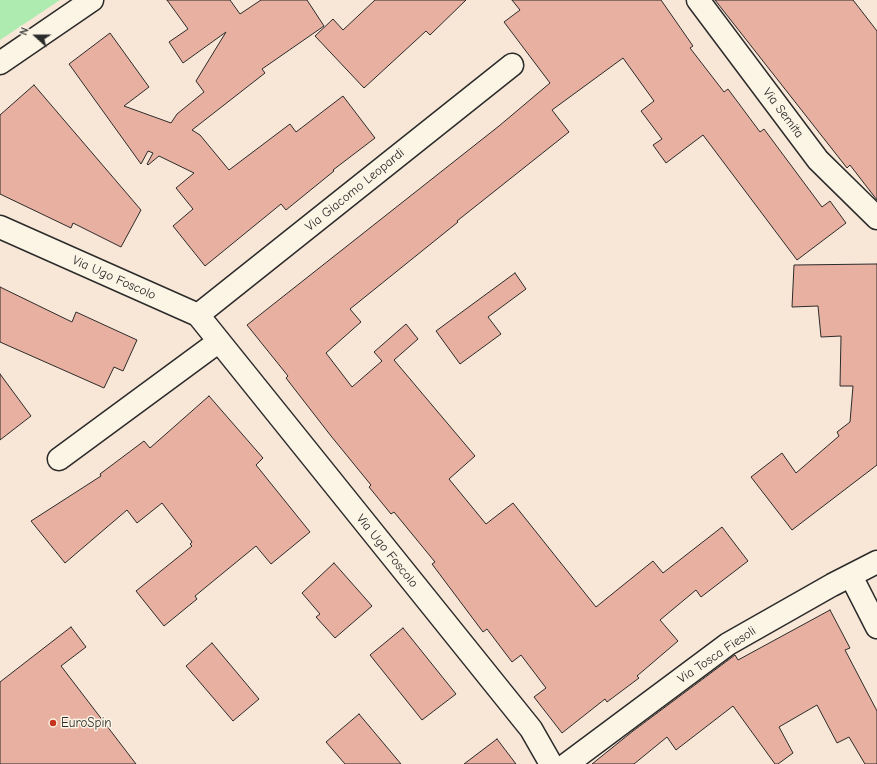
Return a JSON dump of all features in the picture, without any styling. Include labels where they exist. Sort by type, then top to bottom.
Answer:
[{"type":"street","points":[[0,63],[92,0]]},
{"type":"street","name":"Via Semita","points":[[698,0],[818,160],[877,218]]},
{"type":"street","name":"Via Giacomo Leopardi","points":[[198,315],[512,65]]},
{"type":"street","name":"Via Ugo Foscolo","points":[[0,227],[198,315],[218,342],[531,729],[551,764]]},
{"type":"street","points":[[59,459],[218,342]]},
{"type":"street","name":"Via Tosca Fiesoli","points":[[567,764],[712,655],[781,614],[877,562]]},
{"type":"street","points":[[851,576],[877,627]]},
{"type":"green space","points":[[0,0],[60,0],[0,40]]},
{"type":"building","points":[[167,0],[230,0],[240,14],[261,0],[307,0],[324,26],[262,69],[265,73],[192,130],[200,135],[229,170],[290,124],[296,132],[343,96],[375,138],[333,170],[334,171],[286,210],[281,204],[205,266],[173,226],[193,209],[176,188],[194,173],[159,156],[148,165],[147,164],[153,153],[148,151],[141,164],[69,64],[110,33],[149,87],[124,106],[171,123],[177,114],[204,92],[196,81],[226,32],[183,63],[169,42],[188,29]]},
{"type":"building","points":[[375,0],[466,0],[430,35],[426,31],[364,88],[315,36],[333,19],[343,30]]},
{"type":"building","points":[[512,0],[661,0],[693,46],[690,48],[724,92],[728,89],[760,132],[764,129],[822,207],[830,201],[846,223],[797,260],[703,135],[666,163],[653,145],[662,139],[641,111],[654,101],[623,58],[552,110],[569,132],[350,309],[361,322],[326,353],[352,387],[382,361],[374,352],[406,324],[418,339],[394,360],[475,456],[449,479],[486,524],[513,503],[596,607],[653,561],[663,573],[722,527],[748,561],[701,597],[696,590],[660,620],[678,641],[637,676],[639,678],[607,702],[605,699],[562,733],[534,697],[546,688],[521,655],[512,662],[487,629],[483,632],[432,564],[435,562],[394,512],[391,514],[369,487],[371,485],[286,378],[288,376],[247,325],[499,126],[550,83],[504,22],[520,10]]},
{"type":"building","points":[[715,0],[853,0],[877,31],[877,200],[850,165],[847,168]]},
{"type":"building","points":[[34,85],[141,210],[121,247],[73,223],[71,228],[0,194],[0,115]]},
{"type":"building","points":[[877,264],[877,465],[792,530],[751,477],[782,453],[796,473],[839,436],[837,432],[850,422],[853,386],[840,386],[841,336],[821,337],[818,306],[792,307],[794,265]]},
{"type":"building","points":[[515,273],[526,289],[488,317],[501,334],[460,364],[436,331]]},
{"type":"building","points":[[0,287],[72,322],[76,312],[137,340],[123,371],[114,367],[104,388],[0,342]]},
{"type":"building","points":[[0,374],[31,416],[0,440]]},
{"type":"building","points":[[209,396],[263,458],[256,465],[310,532],[271,564],[256,546],[195,596],[197,599],[164,626],[136,591],[192,546],[190,544],[192,542],[162,503],[137,523],[127,510],[65,563],[31,521],[101,476],[100,474],[144,441],[150,448]]},
{"type":"building","points":[[334,563],[372,606],[335,638],[316,617],[320,614],[302,593]]},
{"type":"building","points":[[830,610],[850,648],[845,650],[877,711],[877,764],[865,764],[849,737],[837,743],[817,705],[779,727],[793,753],[778,764],[775,764],[733,706],[676,750],[667,737],[634,764],[592,764],[633,731],[735,655],[738,660]]},
{"type":"building","name":"EuroSpin","points":[[71,627],[86,647],[61,666],[136,764],[0,764],[0,682]]},
{"type":"building","points":[[403,628],[456,694],[422,720],[370,655]]},
{"type":"building","points":[[212,643],[259,699],[233,721],[186,666]]},
{"type":"building","points":[[359,714],[401,764],[345,764],[326,742]]},
{"type":"building","points":[[497,739],[516,764],[464,764]]},
{"type":"place","name":"EuroSpin","points":[[53,723]]}]
